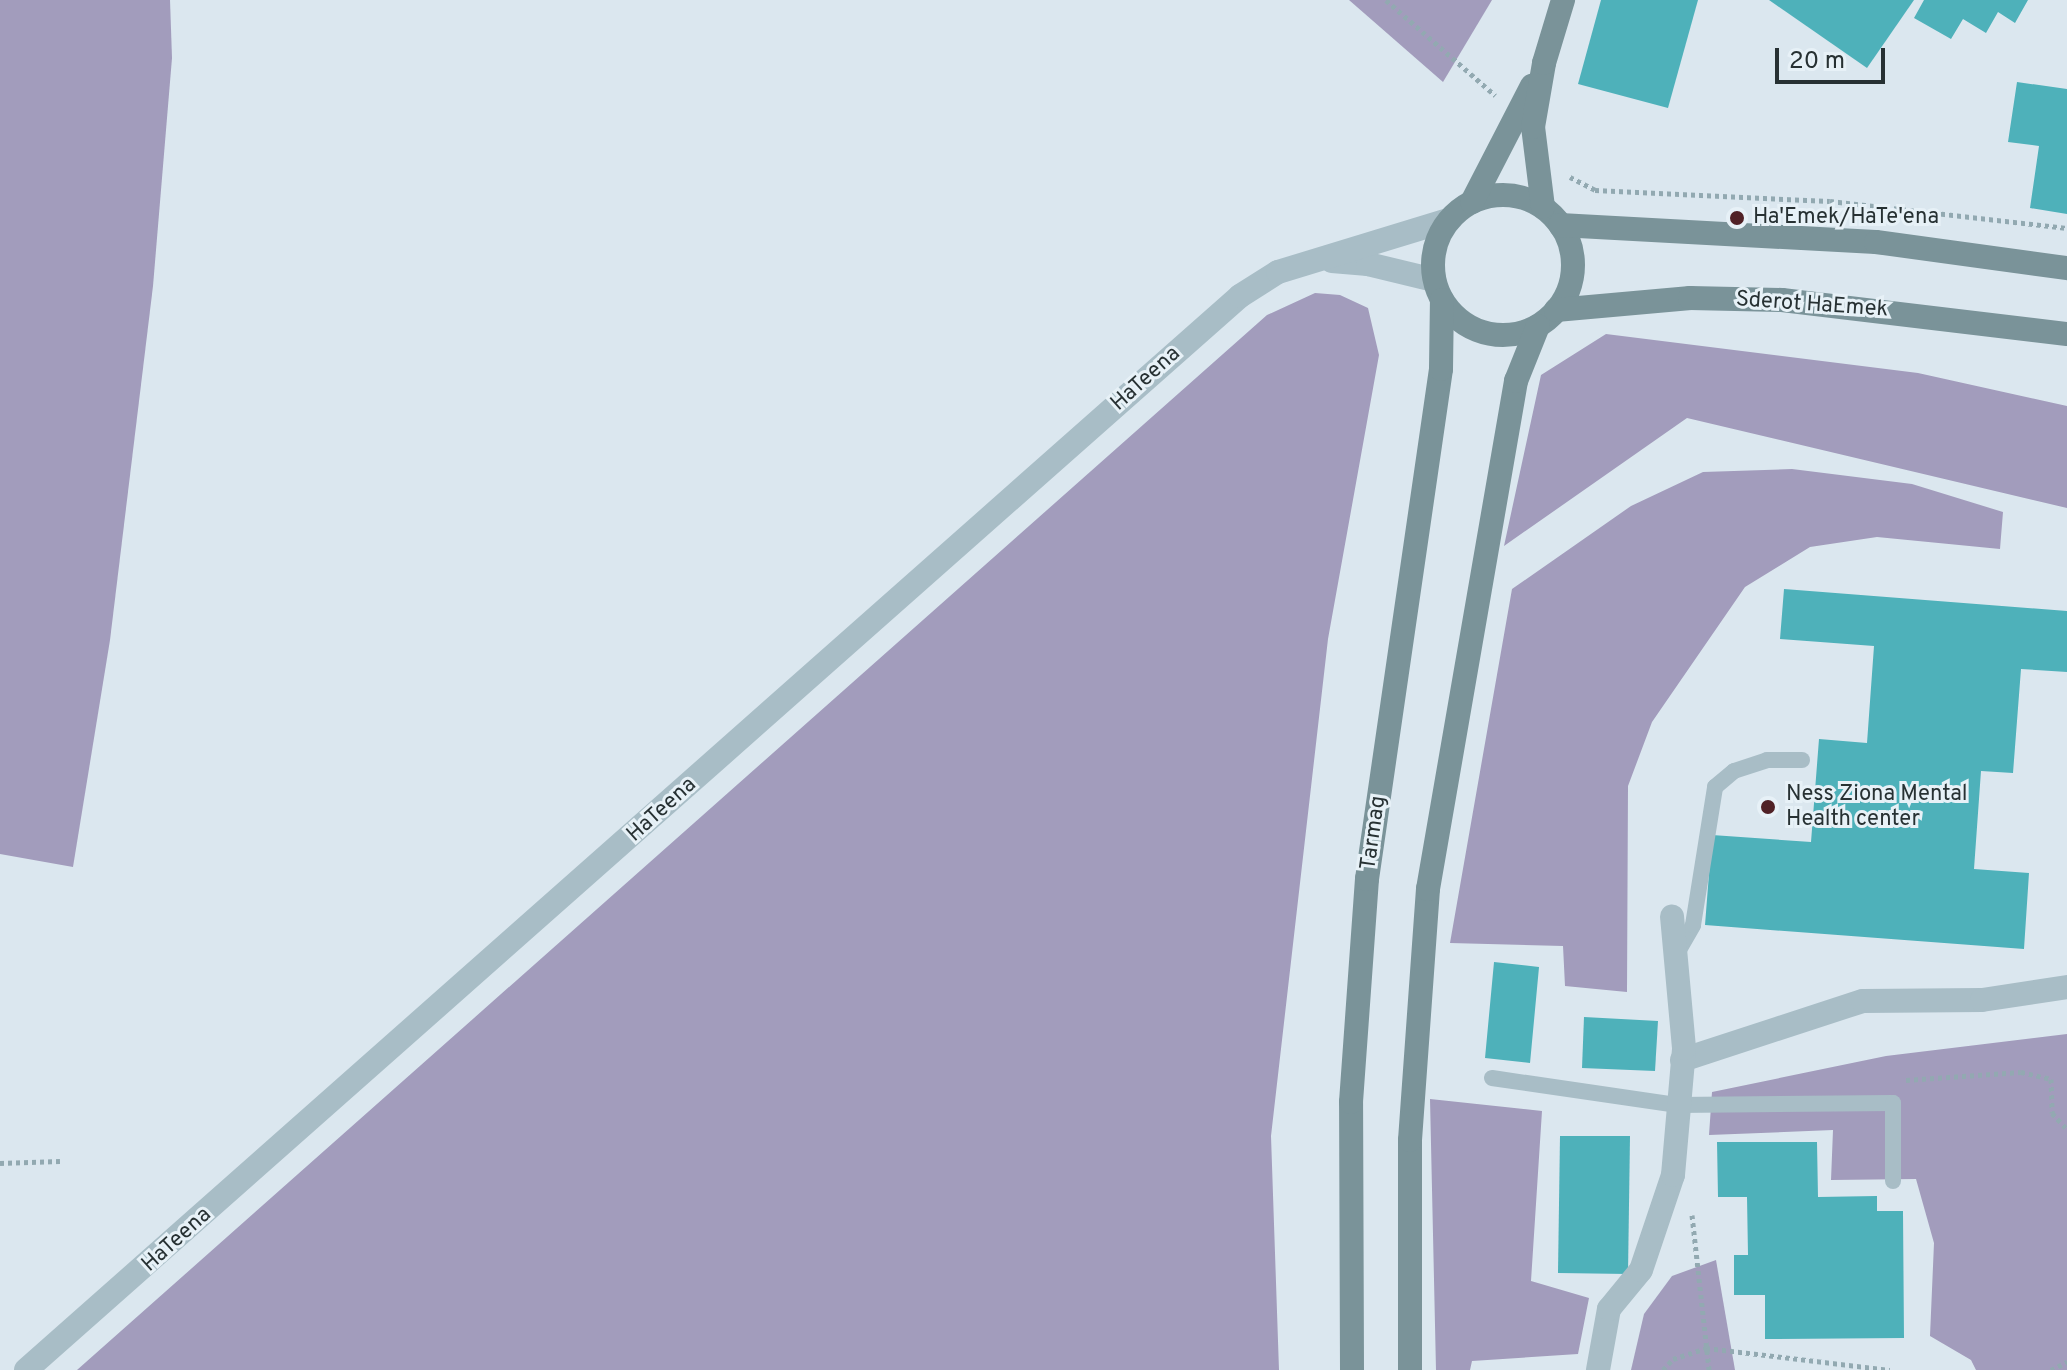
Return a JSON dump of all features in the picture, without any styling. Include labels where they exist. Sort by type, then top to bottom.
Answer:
[{"type":"street","points":[[1543,207],[1533,156],[1544,63],[1563,0]]},
{"type":"street","points":[[1472,202],[1544,63]]},
{"type":"street","points":[[1410,1370],[1410,1140],[1428,889],[1516,381],[1547,318],[1572,278],[1571,250],[1560,225],[1543,207],[1508,195],[1472,202],[1448,220],[1435,249],[1438,290],[1475,330],[1518,334],[1547,318]]},
{"type":"street","name":"HaTeena","points":[[26,1370],[1240,296],[1278,272],[1448,220]]},
{"type":"street","points":[[1560,225],[1876,242],[2067,268]]},
{"type":"street","name":"HaTeena","points":[[1305,263],[1368,264],[1438,290]]},
{"type":"street","name":"Tarmag","points":[[1352,1370],[1351,1102],[1367,879],[1441,369],[1438,290]]},
{"type":"street","name":"Sderot HaEmek","points":[[1547,318],[1690,298],[1782,300],[2067,334]]},
{"type":"street","points":[[1598,1370],[1609,1309],[1641,1270],[1673,1175],[1676,1105],[1682,1060],[1672,917]]},
{"type":"street","points":[[1682,1060],[1863,1001],[1982,1000],[2067,987]]},
{"type":"lane","points":[[1676,955],[1693,925],[1715,787],[1734,771],[1767,760],[1802,760]]},
{"type":"lane","points":[[1492,1078],[1676,1105],[1893,1103],[1893,1181]]},
{"type":"path","points":[[1386,0],[1517,114]]},
{"type":"path","points":[[1533,156],[1560,159],[1572,180],[1595,190],[1830,201],[2067,228]]},
{"type":"path","points":[[1902,1081],[1917,1076],[2021,1072],[2051,1079],[2052,1113],[2067,1129]]},
{"type":"path","points":[[0,1163],[60,1161]]},
{"type":"path","points":[[1673,1175],[1695,1220],[1709,1370]]},
{"type":"path","points":[[1663,1370],[1673,1359],[1706,1348],[1890,1370]]},
{"type":"path","points":[[2051,1370],[2067,1362]]},
{"type":"shaded area","points":[[0,0],[170,0],[172,58],[153,286],[110,640],[73,867],[0,854]]},
{"type":"shaded area","points":[[1349,0],[1492,0],[1443,82]]},
{"type":"shaded area","points":[[1315,293],[1340,295],[1368,308],[1379,355],[1328,639],[1271,1136],[1279,1370],[77,1370],[1267,315]]},
{"type":"shaded area","points":[[1606,334],[1918,373],[2067,406],[2067,508],[1687,418],[1504,546],[1541,375]]},
{"type":"shaded area","points":[[1792,469],[1912,484],[2003,512],[2000,549],[1877,537],[1810,547],[1745,587],[1652,722],[1628,786],[1627,992],[1565,986],[1563,946],[1450,943],[1512,589],[1631,506],[1703,472]]},
{"type":"shaded area","points":[[2067,1034],[2067,1370],[1976,1370],[1971,1360],[1930,1336],[1934,1243],[1916,1179],[1831,1180],[1833,1130],[1709,1135],[1712,1092],[1886,1056]]},
{"type":"shaded area","points":[[1430,1099],[1542,1111],[1531,1281],[1589,1298],[1578,1354],[1472,1361],[1470,1370],[1436,1370]]},
{"type":"shaded area","points":[[1716,1260],[1735,1370],[1631,1370],[1644,1314],[1672,1276]]},
{"type":"building","points":[[1601,0],[1698,0],[1668,108],[1578,84]]},
{"type":"building","points":[[1769,0],[1914,0],[1867,68]]},
{"type":"building","points":[[1924,0],[2028,0],[2015,23],[1998,12],[1986,33],[1963,19],[1951,39],[1914,18]]},
{"type":"building","points":[[2017,82],[2067,89],[2067,214],[2030,208],[2039,146],[2008,142]]},
{"type":"building","points":[[1784,589],[2067,611],[2067,672],[2021,669],[2013,773],[1981,771],[1974,869],[2029,873],[2024,949],[1705,925],[1712,835],[1811,842],[1819,739],[1867,743],[1874,646],[1780,639]]},
{"type":"building","points":[[1494,962],[1539,967],[1530,1063],[1485,1058]]},
{"type":"building","points":[[1584,1017],[1658,1021],[1655,1071],[1582,1068]]},
{"type":"building","points":[[1560,1136],[1630,1136],[1628,1274],[1558,1273]]},
{"type":"building","points":[[1717,1142],[1817,1142],[1818,1197],[1877,1196],[1877,1211],[1903,1211],[1904,1338],[1765,1339],[1765,1295],[1734,1295],[1734,1255],[1748,1255],[1747,1197],[1718,1197]]},
{"type":"place","name":"Ha'Emek/HaTe'ena","points":[[1737,218]]},
{"type":"place","name":"Ness Ziona Mental Health center","points":[[1768,807]]}]
